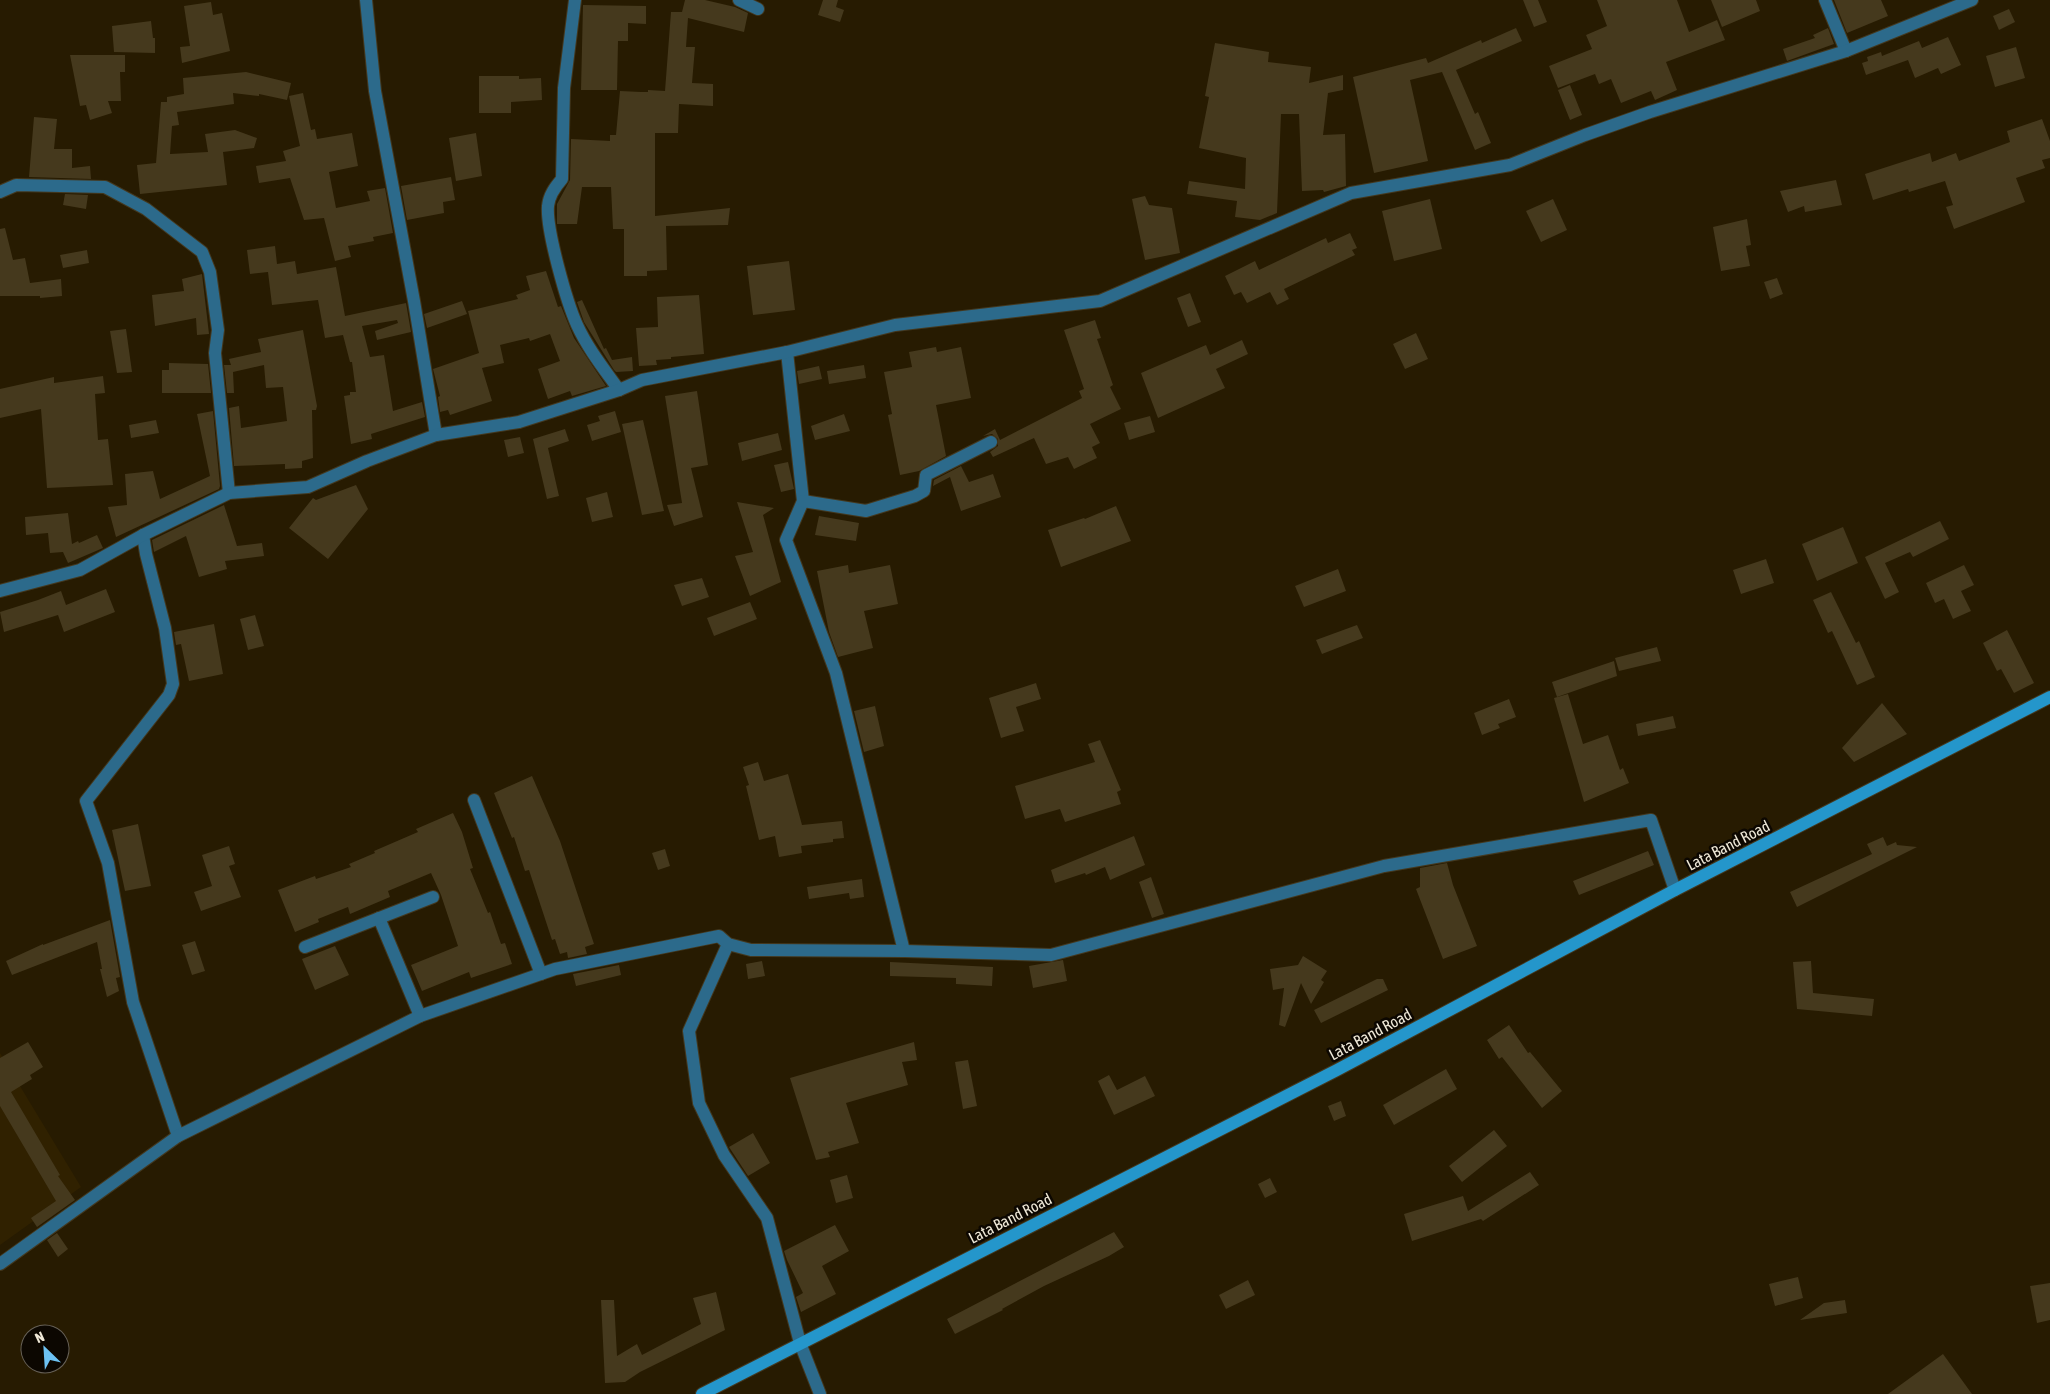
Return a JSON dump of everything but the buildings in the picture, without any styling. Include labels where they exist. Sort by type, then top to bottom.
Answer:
[{"type":"main road","name":"Lata Band Road","points":[[702,1394],[1337,1070],[1675,890],[2050,697]]},
{"type":"street","points":[[366,0],[375,91],[414,301],[436,435]]},
{"type":"street","points":[[576,0],[564,88],[562,179],[554,188],[548,206],[550,230],[565,289],[577,324],[594,357],[619,390]]},
{"type":"street","points":[[739,0],[758,8]]},
{"type":"street","points":[[1825,0],[1846,51]]},
{"type":"street","points":[[0,590],[80,570],[143,535],[229,492],[308,487],[367,461],[436,435],[519,422],[619,390],[642,380],[787,352],[895,326],[1100,301],[1351,193],[1510,165],[1585,135],[1650,112],[1846,51],[1972,0]]},
{"type":"street","points":[[0,192],[16,185],[105,187],[146,209],[202,252],[210,272],[218,330],[215,353],[229,492]]},
{"type":"street","points":[[787,352],[803,501],[786,540],[836,673],[904,951]]},
{"type":"street","points":[[803,501],[866,511],[915,496],[924,491],[926,475],[991,442]]},
{"type":"street","points":[[143,535],[165,628],[173,684],[169,695],[86,801],[108,862],[133,1002],[178,1136]]},
{"type":"street","points":[[474,800],[541,974]]},
{"type":"street","points":[[0,1264],[178,1136],[420,1016],[555,969],[719,936],[728,944],[751,950],[904,951],[1051,955],[1384,866],[1651,820],[1675,890]]},
{"type":"street","points":[[305,947],[433,897]]},
{"type":"street","points":[[379,918],[420,1016]]},
{"type":"street","points":[[728,944],[689,1030],[699,1103],[724,1155],[767,1218],[800,1343],[820,1394]]},
{"type":"shaded area","points":[[0,1053],[81,1187],[0,1245]]}]
